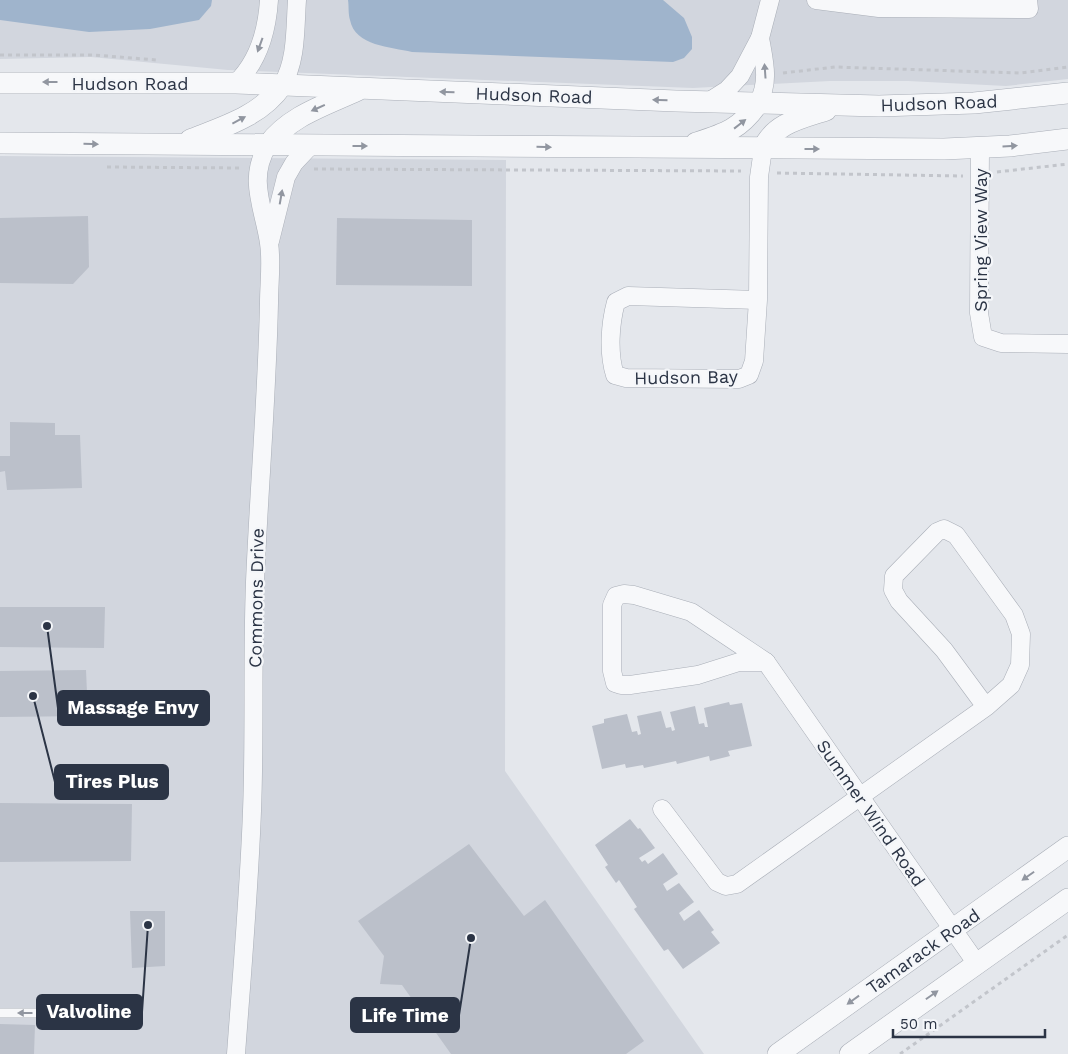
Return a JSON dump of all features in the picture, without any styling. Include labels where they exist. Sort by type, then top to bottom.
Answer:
[{"type":"street","points":[[236,83],[250,67],[258,51],[270,0]]},
{"type":"street","points":[[178,144],[223,128],[268,102],[282,85],[289,70],[292,57],[297,0]]},
{"type":"street","points":[[708,102],[724,93],[736,82],[760,38],[770,0]]},
{"type":"street","points":[[816,0],[879,8],[1029,10],[1028,0]]},
{"type":"street","points":[[682,148],[736,128],[747,118],[758,103],[765,86],[766,74],[760,38]]},
{"type":"street","name":"Hudson Road","points":[[0,82],[236,83],[840,106],[939,106],[996,102],[1068,93]]},
{"type":"street","points":[[268,145],[282,129],[296,119],[363,88]]},
{"type":"street","points":[[763,149],[770,137],[787,124],[840,106]]},
{"type":"street","points":[[0,143],[944,149],[1033,144],[1068,139]]},
{"type":"street","name":"Commons Drive","points":[[236,1054],[252,815],[255,586],[267,374],[269,244],[258,196],[259,168],[268,145]]},
{"type":"street","points":[[269,244],[284,183],[290,168],[311,145]]},
{"type":"street","name":"Spring View Way","points":[[980,148],[979,313],[983,336],[1000,343],[1068,344]]},
{"type":"street","name":"Hudson Bay","points":[[758,300],[628,296],[616,302],[613,313],[611,362],[616,375],[626,378],[738,379],[749,375],[754,361],[758,300],[759,177],[763,149]]},
{"type":"street","points":[[662,809],[717,882],[726,886],[737,884],[986,707],[1011,685],[1020,665],[1021,634],[1014,615],[956,535],[944,530],[937,532],[894,576],[893,590],[898,601],[944,650],[986,707]]},
{"type":"street","points":[[624,594],[634,595],[691,612],[766,662],[740,662],[698,675],[621,685],[615,683],[612,671],[612,605],[616,596],[624,594]]},
{"type":"street","name":"Summer Wind Road","points":[[766,662],[977,964]]},
{"type":"street","name":"Tamarack Road","points":[[778,1054],[1068,847]]},
{"type":"street","points":[[850,1054],[1068,899]]},
{"type":"lane","points":[[0,1013],[54,1013],[84,1017]]},
{"type":"path","points":[[0,55],[94,55],[165,61]]},
{"type":"path","points":[[766,74],[836,67],[1020,73],[1068,67]]},
{"type":"path","points":[[998,172],[1068,164]]},
{"type":"path","points":[[100,166],[259,168]]},
{"type":"path","points":[[290,168],[742,171]]},
{"type":"path","points":[[775,173],[964,176]]},
{"type":"path","points":[[900,1054],[1068,935]]},
{"type":"shaded area","points":[[0,0],[1068,0],[1068,79],[1006,86],[908,81],[830,81],[693,88],[228,70],[91,57],[0,59]]},
{"type":"shaded area","points":[[0,156],[506,160],[505,771],[704,1054],[0,1054]]},
{"type":"water","points":[[0,0],[212,0],[211,6],[199,20],[150,29],[89,32],[0,20]]},
{"type":"water","points":[[348,0],[663,0],[684,18],[692,37],[692,49],[684,58],[673,62],[412,52],[384,47],[359,35],[353,29],[350,20]]},
{"type":"building","points":[[88,216],[89,267],[73,284],[0,283],[0,218]]},
{"type":"building","points":[[337,218],[472,220],[472,286],[336,285]]},
{"type":"building","points":[[10,422],[55,423],[55,435],[80,435],[82,488],[7,490],[5,471],[0,472],[0,456],[10,456]]},
{"type":"building","points":[[0,607],[105,607],[104,648],[0,647]]},
{"type":"building","points":[[86,670],[88,716],[0,717],[0,671]]},
{"type":"building","points":[[729,702],[730,705],[742,703],[752,746],[728,751],[730,756],[710,761],[709,756],[677,764],[676,761],[644,768],[643,765],[626,768],[625,764],[602,769],[592,726],[604,723],[604,719],[627,714],[632,732],[637,731],[638,735],[641,734],[637,716],[661,711],[666,728],[671,727],[672,731],[675,730],[670,712],[695,706],[699,724],[704,723],[705,727],[708,727],[704,708]]},
{"type":"building","points":[[0,803],[132,804],[131,861],[0,862]]},
{"type":"building","points":[[630,819],[638,829],[640,828],[655,848],[639,858],[642,862],[645,860],[648,864],[663,853],[678,874],[663,884],[667,891],[679,883],[694,902],[679,913],[684,921],[699,910],[714,930],[711,932],[720,943],[683,969],[668,949],[664,951],[634,909],[637,907],[619,880],[616,883],[605,867],[608,865],[595,845]]},
{"type":"building","points":[[469,844],[524,916],[545,900],[644,1041],[626,1054],[451,1054],[402,985],[380,984],[384,956],[358,921]]},
{"type":"building","points":[[130,911],[165,911],[165,966],[132,968]]},
{"type":"building","points":[[0,1024],[35,1025],[34,1054],[0,1054]]},
{"type":"place","name":"Massage Envy","points":[[47,626]]},
{"type":"place","name":"Tires Plus","points":[[33,696]]},
{"type":"place","name":"Valvoline","points":[[148,925]]},
{"type":"place","name":"Life Time","points":[[471,938]]}]
